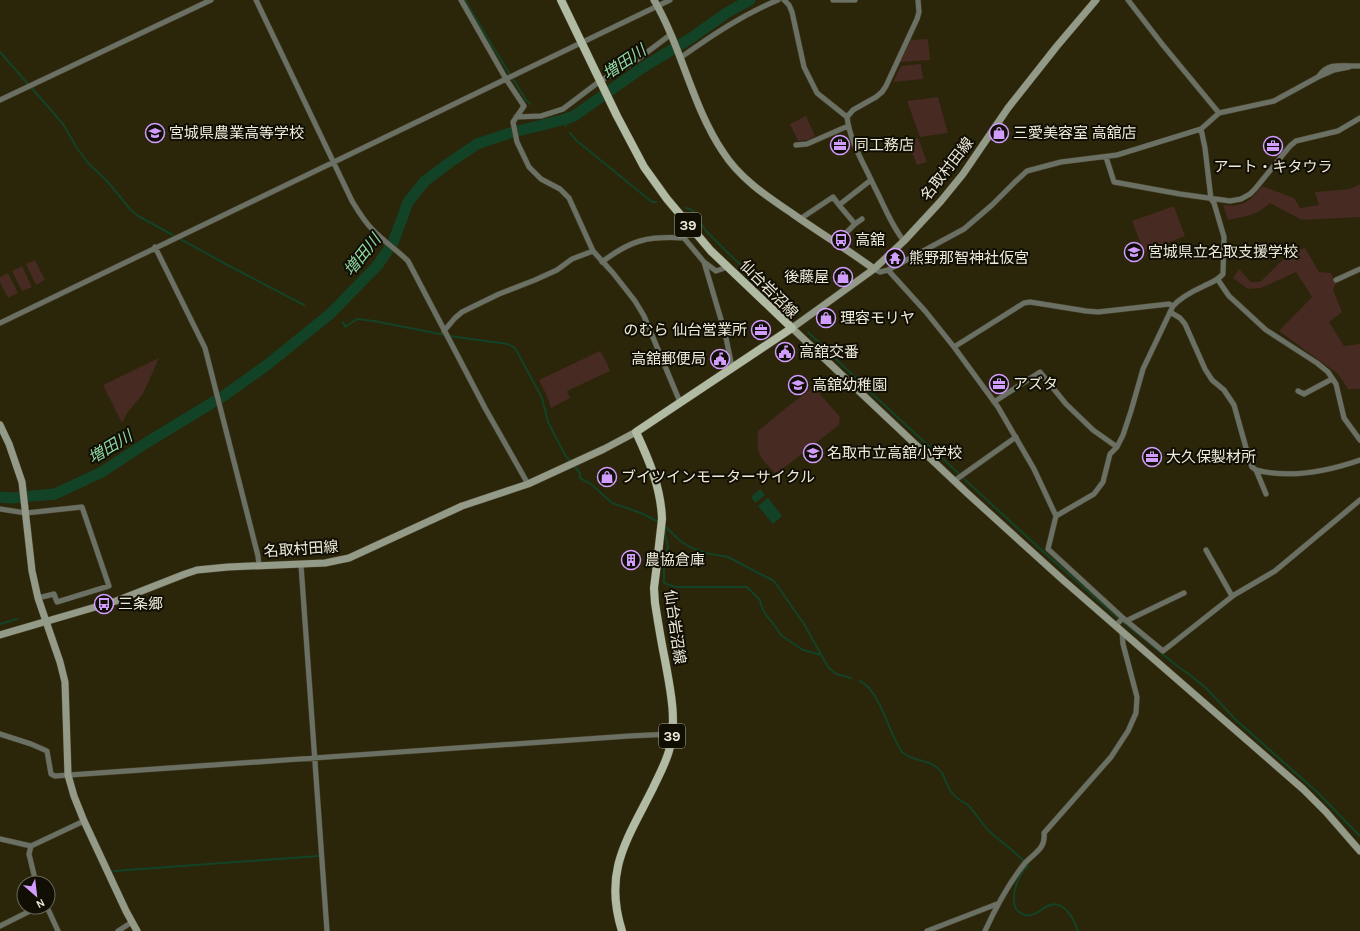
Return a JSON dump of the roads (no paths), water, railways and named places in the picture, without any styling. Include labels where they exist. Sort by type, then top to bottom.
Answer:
[{"type":"main road","name":"仙台岩沼線","points":[[561,0],[644,167],[667,200],[706,246],[792,328],[636,432],[656,479],[660,493],[662,519],[655,596],[673,715],[670,747],[662,769],[627,838],[616,874],[615,896],[617,913],[622,931]]},
{"type":"street","points":[[0,100],[210,0]]},
{"type":"street","points":[[256,0],[352,201],[362,218],[373,230],[408,261],[528,484]]},
{"type":"street","points":[[461,0],[510,78],[524,106],[514,120],[517,142],[528,167],[534,174],[560,189],[569,198],[593,251],[635,301],[644,316],[680,402]]},
{"type":"street","points":[[0,323],[155,247],[175,239],[510,78],[656,3],[670,0]]},
{"type":"street","points":[[679,57],[723,28],[755,10],[778,0]]},
{"type":"street","points":[[784,0],[789,5],[792,12],[804,67],[817,94],[847,117],[848,126],[859,155],[894,227],[904,241]]},
{"type":"street","points":[[834,0],[855,0]]},
{"type":"street","points":[[847,117],[853,110],[876,97],[886,86],[917,19],[919,12],[918,0]]},
{"type":"street","name":"名取村田線","points":[[792,328],[874,269],[904,241],[963,174],[1008,108],[1096,0]]},
{"type":"street","points":[[1128,0],[1134,10],[1219,114]]},
{"type":"street","points":[[656,3],[706,122],[723,153],[744,177],[764,194],[880,272],[888,270],[964,229],[992,206],[1027,171],[1061,162],[1106,157],[1141,148],[1201,129],[1219,114],[1274,101],[1318,76],[1323,70],[1330,66],[1360,66]]},
{"type":"street","points":[[514,120],[541,116],[563,109],[601,82],[671,37]]},
{"type":"street","points":[[1106,157],[1114,182],[1230,201],[1241,199],[1250,194],[1290,146],[1296,141],[1338,130],[1360,118]]},
{"type":"street","points":[[796,145],[807,144],[848,126]]},
{"type":"street","points":[[1056,516],[1094,494],[1103,482],[1110,454],[1117,447],[1132,411],[1143,369],[1173,306],[1178,300],[1188,294],[1218,280],[1223,274],[1224,237],[1214,203],[1211,199],[1205,148],[1201,129]]},
{"type":"street","points":[[839,205],[871,180]]},
{"type":"street","points":[[800,219],[833,197],[855,224]]},
{"type":"street","points":[[836,243],[862,219]]},
{"type":"street","points":[[602,262],[619,249],[641,239],[664,237],[684,238],[704,262],[716,271],[728,267]]},
{"type":"street","points":[[155,247],[205,348],[258,556],[258,564]]},
{"type":"street","points":[[446,334],[455,318],[462,312],[499,294],[557,270],[572,259],[593,251]]},
{"type":"street","points":[[704,262],[725,332],[732,367]]},
{"type":"street","points":[[1336,280],[1360,269]]},
{"type":"street","points":[[888,270],[926,312],[954,347],[994,402],[1016,437],[1034,469],[1056,516],[1048,549],[1121,621],[1123,644],[1137,697],[1136,713],[1128,731],[1111,757],[1094,778],[1044,833],[1044,838],[1040,848],[1026,862],[997,904],[985,931]]},
{"type":"street","points":[[1218,280],[1229,296],[1266,330],[1317,363],[1328,372],[1336,384],[1344,418],[1360,440]]},
{"type":"street","points":[[954,347],[1024,303],[1030,302],[1098,312],[1169,304],[1173,306]]},
{"type":"street","points":[[1170,312],[1180,318],[1185,324],[1205,369],[1212,380],[1224,390],[1234,405],[1250,462],[1252,467],[1256,470],[1266,494]]},
{"type":"street","points":[[792,328],[954,481],[1121,621],[1163,651],[1231,594],[1275,571],[1360,500]]},
{"type":"street","points":[[994,402],[1040,372],[1066,404],[1093,430],[1117,447]]},
{"type":"street","points":[[1298,391],[1304,394],[1332,379]]},
{"type":"street","points":[[0,425],[16,462],[23,486],[32,571],[38,598],[47,621],[65,682],[68,776],[84,821],[137,931]]},
{"type":"street","name":"名取村田線","points":[[0,635],[116,601],[198,570],[258,564],[325,563],[349,558],[462,506],[528,484],[604,449],[636,432]]},
{"type":"street","points":[[954,481],[1016,437]]},
{"type":"street","points":[[1256,470],[1296,474],[1340,467],[1360,460]]},
{"type":"street","points":[[0,509],[26,513],[82,507],[109,586],[57,602],[54,594],[38,598]]},
{"type":"street","points":[[1206,550],[1231,594]]},
{"type":"street","points":[[301,564],[327,931]]},
{"type":"street","points":[[1121,621],[1184,593]]},
{"type":"street","points":[[1122,632],[1303,789],[1326,812],[1360,851]]},
{"type":"street","points":[[0,734],[47,751],[51,774],[55,776],[68,776],[672,734]]},
{"type":"street","points":[[0,839],[31,846],[84,821]]},
{"type":"street","points":[[31,846],[29,854],[34,875]]},
{"type":"street","points":[[927,931],[997,904]]},
{"type":"street","points":[[0,926],[22,915]]},
{"type":"street","points":[[51,915],[58,931]]},
{"type":"street","points":[[118,931],[132,922]]},
{"type":"waterway","points":[[465,0],[526,100],[530,104]]},
{"type":"waterway","name":"増田川","points":[[0,497],[11,498],[55,494],[102,472],[146,443],[225,395],[267,365],[330,314],[377,266],[393,243],[408,202],[425,181],[477,144],[510,133],[574,116],[642,68],[691,38],[728,12],[750,0]]},
{"type":"waterway","points":[[0,52],[63,124],[88,163],[107,181],[130,209],[138,216],[304,305]]},
{"type":"waterway","name":"増田川","points":[[562,120],[566,126]]},
{"type":"waterway","points":[[570,133],[577,141],[652,202],[656,202]]},
{"type":"waterway","points":[[686,208],[693,211],[706,231],[783,304]]},
{"type":"waterway","points":[[787,308],[799,313]]},
{"type":"waterway","points":[[343,322],[345,327],[357,319],[374,321],[445,335]]},
{"type":"waterway","points":[[808,332],[864,386]]},
{"type":"waterway","points":[[449,336],[508,344],[515,348],[542,398],[548,422],[565,455],[580,473],[580,478],[591,484],[612,503],[641,513],[659,522]]},
{"type":"waterway","points":[[868,390],[932,449]]},
{"type":"waterway","points":[[936,452],[959,474]]},
{"type":"waterway","points":[[962,477],[1118,618],[1206,688],[1236,720],[1316,791],[1360,836]]},
{"type":"waterway","points":[[664,525],[679,540],[690,547],[705,553],[728,557],[774,581],[804,624],[828,667],[836,674],[851,678]]},
{"type":"waterway","points":[[665,526],[665,535],[668,546],[664,566],[664,583],[675,587],[747,587],[760,600],[766,615],[782,636],[803,650],[821,655]]},
{"type":"waterway","points":[[0,624],[17,619]]},
{"type":"waterway","points":[[860,681],[867,686],[879,703],[902,752],[910,757],[931,764],[939,769],[950,791],[968,805],[983,825],[1028,866],[1020,876],[1014,892],[1015,906],[1019,912],[1025,915],[1030,915],[1047,906],[1056,904],[1064,908],[1070,914],[1078,931]]},
{"type":"waterway","points":[[114,871],[318,856]]},
{"type":"place","name":"宮城県農業高等学校","points":[[155,133]]},
{"type":"place","name":"三愛美容室 高舘店","points":[[999,133]]},
{"type":"place","name":"同工務店","points":[[840,145]]},
{"type":"place","name":"アート・キタウラ","points":[[1273,146]]},
{"type":"place","name":"高舘","points":[[841,240]]},
{"type":"place","name":"宮城県立名取支援学校","points":[[1134,252]]},
{"type":"place","name":"熊野那智神社仮宮","points":[[895,258]]},
{"type":"place","name":"後藤屋","points":[[843,277]]},
{"type":"place","name":"理容モリヤ","points":[[826,318]]},
{"type":"place","name":"のむら 仙台営業所","points":[[761,330]]},
{"type":"place","name":"高舘交番","points":[[785,352]]},
{"type":"place","name":"高舘郵便局","points":[[720,359]]},
{"type":"place","name":"アズタ","points":[[999,384]]},
{"type":"place","name":"高舘幼稚園","points":[[798,385]]},
{"type":"place","name":"名取市立高舘小学校","points":[[813,453]]},
{"type":"place","name":"大久保製材所","points":[[1152,457]]},
{"type":"place","name":"ブイツインモーターサイクル","points":[[607,477]]},
{"type":"place","name":"農協倉庫","points":[[631,560]]},
{"type":"place","name":"三条郷","points":[[104,604]]}]
